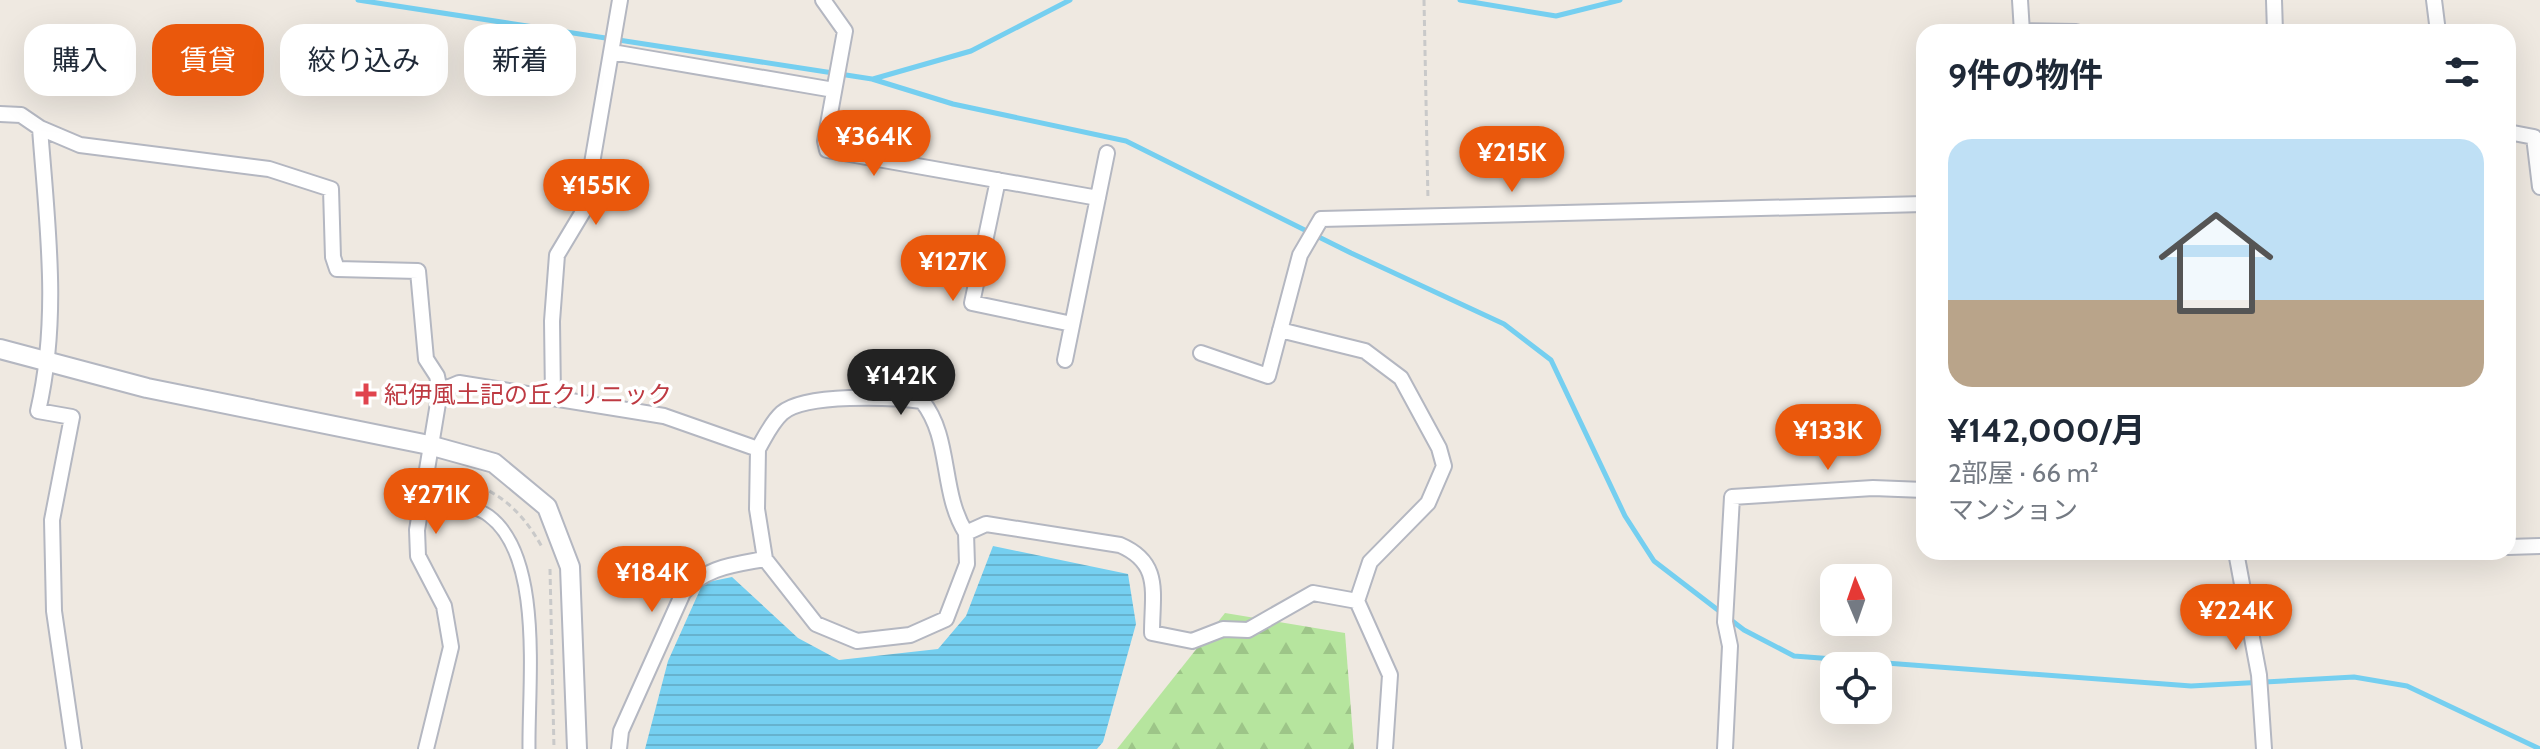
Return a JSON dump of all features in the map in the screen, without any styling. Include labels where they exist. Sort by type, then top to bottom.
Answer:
[{"type":"street","points":[[553,398],[552,321],[557,255],[584,210],[620,0]]},
{"type":"street","points":[[823,0],[845,31],[825,141],[827,150],[1098,198]]},
{"type":"street","points":[[2020,0],[2022,24]]},
{"type":"street","points":[[2274,0],[2275,24]]},
{"type":"street","points":[[2434,0],[2437,24]]},
{"type":"street","points":[[612,52],[834,90]]},
{"type":"street","points":[[0,114],[21,115],[40,128],[80,145],[269,169],[331,189],[333,257],[337,269],[418,271],[426,359],[437,376],[440,391],[429,445],[425,497],[417,530],[418,556],[444,606],[451,647],[426,749]]},
{"type":"street","points":[[40,128],[51,282],[50,361],[38,411],[72,417],[52,520],[54,611],[74,749]]},
{"type":"street","points":[[2516,134],[2534,137],[2540,187]]},
{"type":"street","points":[[1065,360],[1107,153]]},
{"type":"street","points":[[998,180],[972,303],[1072,324]]},
{"type":"street","points":[[1201,353],[1268,376],[1300,255],[1321,219],[1916,204]]},
{"type":"street","points":[[1280,330],[1365,351],[1401,378],[1439,448],[1444,466],[1428,503],[1370,562],[1357,601],[1390,675],[1385,749]]},
{"type":"street","points":[[0,349],[147,388],[429,445],[494,463],[547,507],[570,567],[577,749]]},
{"type":"street","points":[[440,391],[459,383],[664,416],[758,449]]},
{"type":"street","points":[[892,396],[922,401],[937,418],[949,496],[966,533],[967,564],[946,619],[910,635],[857,641],[816,624],[765,559],[757,509],[758,449],[783,412],[800,404],[892,396]]},
{"type":"street","points":[[1725,749],[1730,646],[1725,622],[1732,497],[1873,488],[1916,490]]},
{"type":"street","points":[[425,497],[487,514],[513,542],[527,581],[529,749]]},
{"type":"street","points":[[966,533],[986,524],[1120,545],[1139,553],[1152,573],[1152,633],[1192,641],[1223,629],[1248,630],[1313,593],[1357,601]]},
{"type":"street","points":[[2516,547],[2540,546]]},
{"type":"street","points":[[619,749],[621,731],[683,593],[697,576],[719,568],[765,559]]},
{"type":"street","points":[[2237,560],[2259,675],[2264,749]]},
{"type":"path","points":[[1424,0],[1428,215]]},
{"type":"green space","points":[[1225,613],[1345,633],[1354,749],[1117,749]]},
{"type":"water","points":[[993,546],[1128,574],[1136,624],[1103,742],[1097,749],[645,749],[668,661],[703,583],[732,577],[798,638],[839,660],[938,649],[966,616]]},
{"type":"waterway","points":[[358,0],[872,79],[953,104],[1126,141],[1351,253],[1504,324],[1551,360],[1625,516],[1654,561],[1744,630],[1794,656],[2191,686],[2354,677],[2407,686],[2540,749]]},
{"type":"waterway","points":[[873,79],[971,51],[1070,0]]},
{"type":"waterway","points":[[1460,0],[1556,16],[1620,0]]},
{"type":"place","name":"紀伊風土記の丘クリニック","points":[[366,394]]}]
